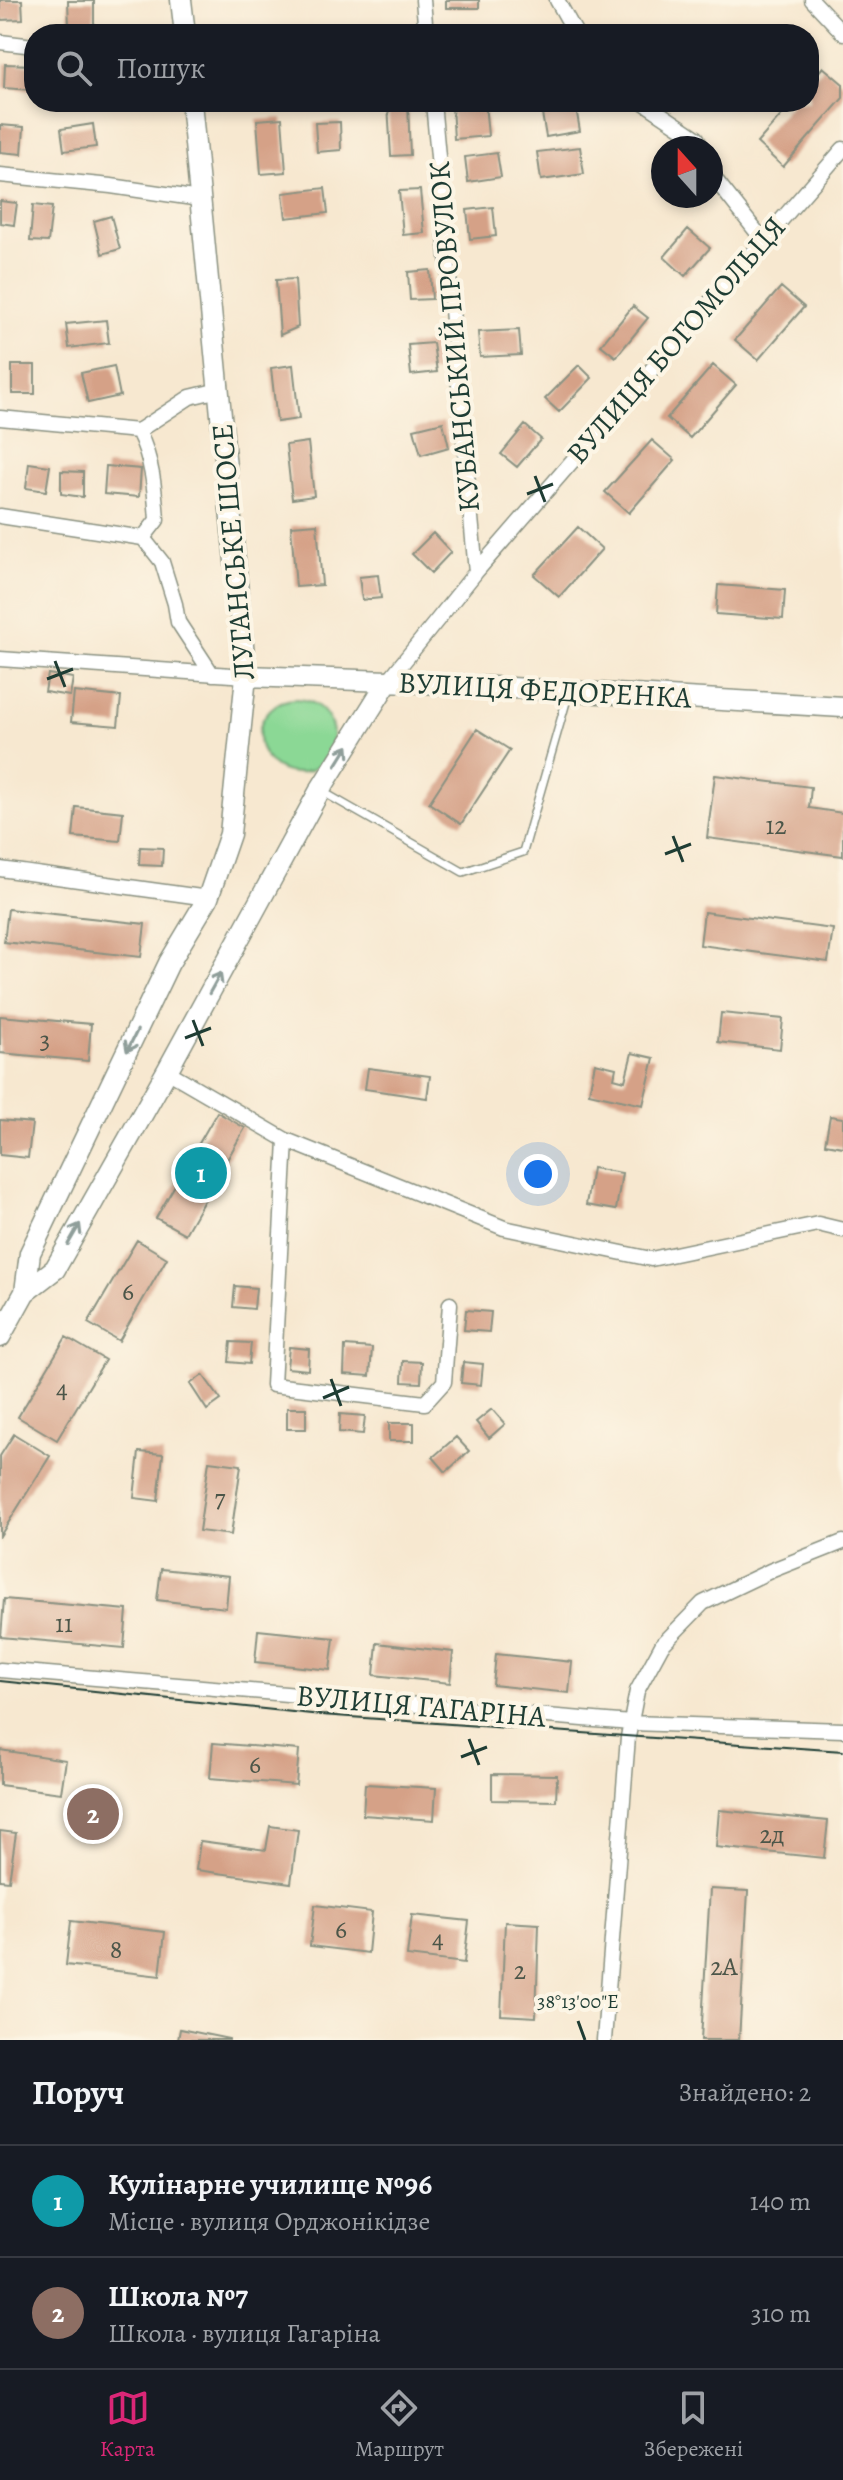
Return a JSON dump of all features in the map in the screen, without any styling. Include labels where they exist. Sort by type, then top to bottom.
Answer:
[{"type":"main road","points":[[181,0],[184,24]]},
{"type":"main road","name":"ЛУГАНСЬКЕ ШОСЕ","points":[[0,1337],[25,1292],[30,1253],[169,963],[208,898],[230,834],[246,676],[192,112]]},
{"type":"main road","name":"ВУЛИЦЯ ФЕДОРЕНКА","points":[[246,676],[843,707]]},
{"type":"main road","name":"ЛУГАНСЬКЕ ШОСЕ","points":[[25,1292],[55,1269],[320,790],[388,681]]},
{"type":"street","points":[[423,0],[425,24]]},
{"type":"street","points":[[557,0],[570,24]]},
{"type":"street","points":[[812,0],[843,33]]},
{"type":"street","points":[[0,42],[24,45]]},
{"type":"street","name":"КУБАНСЬКИЙ ПРОВУЛОК","points":[[434,112],[476,572]]},
{"type":"street","points":[[658,112],[694,136]]},
{"type":"street","name":"ВУЛИЦЯ БОГОМОЛЬЦЯ","points":[[388,681],[476,572],[843,149]]},
{"type":"street","points":[[0,175],[200,199]]},
{"type":"street","points":[[723,189],[763,240]]},
{"type":"street","points":[[0,418],[138,431],[190,397],[219,390]]},
{"type":"street","points":[[138,431],[146,447],[157,520],[143,538]]},
{"type":"street","points":[[0,516],[143,538],[162,562],[178,622],[212,674]]},
{"type":"street","points":[[0,659],[246,676]]},
{"type":"street","points":[[0,869],[208,898]]},
{"type":"street","points":[[167,1071],[286,1140],[504,1228],[651,1259],[818,1224],[843,1230]]},
{"type":"street","points":[[286,1140],[273,1385],[425,1403],[444,1382],[450,1304]]},
{"type":"street","points":[[604,2040],[631,1723],[637,1691],[662,1645],[703,1603],[770,1571],[843,1542]]},
{"type":"street","name":"ВУЛИЦЯ ГАГАРІНА","points":[[0,1670],[631,1723],[843,1730]]},
{"type":"lane","points":[[320,790],[463,872],[523,852],[569,693]]},
{"type":"green space","points":[[296,699],[317,705],[327,715],[333,736],[327,757],[317,767],[296,773],[275,767],[265,757],[259,736],[265,715],[275,705]]},
{"type":"building","points":[[0,0],[22,0],[23,19],[0,20]]},
{"type":"building","points":[[446,0],[479,0],[479,8],[446,8]]},
{"type":"building","points":[[68,1],[94,1],[94,24],[69,24]]},
{"type":"building","points":[[5,64],[24,65],[24,89],[4,88]]},
{"type":"building","points":[[823,67],[843,84],[843,98],[783,167],[757,143],[784,112],[819,112],[819,72]]},
{"type":"building","points":[[388,112],[408,112],[410,155],[391,156]]},
{"type":"building","points":[[452,112],[486,112],[488,136],[454,139]]},
{"type":"building","points":[[542,112],[577,112],[580,131],[546,137]]},
{"type":"building","points":[[282,118],[286,172],[261,174],[257,120]]},
{"type":"building","points":[[340,122],[341,150],[317,152],[315,123]]},
{"type":"building","points":[[93,124],[96,147],[64,151],[61,129]]},
{"type":"building","points":[[0,125],[24,127],[22,154],[0,152]]},
{"type":"building","points":[[580,147],[584,174],[541,180],[537,152]]},
{"type":"building","points":[[497,153],[501,177],[468,182],[465,157]]},
{"type":"building","points":[[325,188],[328,213],[286,218],[283,193]]},
{"type":"building","points":[[420,190],[424,233],[403,235],[399,191]]},
{"type":"building","points":[[0,201],[17,203],[14,225],[0,223]]},
{"type":"building","points":[[33,205],[52,207],[48,242],[30,241]]},
{"type":"building","points":[[493,207],[496,236],[470,239],[467,210]]},
{"type":"building","points":[[111,216],[120,249],[102,254],[94,221]]},
{"type":"building","points":[[688,229],[710,248],[685,276],[664,257]]},
{"type":"building","points":[[430,270],[432,299],[410,300],[408,272]]},
{"type":"building","points":[[295,279],[298,327],[280,335],[276,280]]},
{"type":"building","points":[[781,287],[804,307],[758,360],[735,340]]},
{"type":"building","points":[[633,306],[648,318],[616,357],[601,345]]},
{"type":"building","points":[[106,320],[109,343],[69,348],[66,324]]},
{"type":"building","points":[[519,330],[521,355],[480,357],[478,332]]},
{"type":"building","points":[[433,343],[437,372],[411,375],[408,345]]},
{"type":"building","points":[[12,365],[35,365],[35,394],[12,394]]},
{"type":"building","points":[[293,365],[299,419],[277,422],[271,368]]},
{"type":"building","points":[[579,365],[592,378],[559,412],[545,399]]},
{"type":"building","points":[[713,365],[736,385],[690,438],[667,418]]},
{"type":"building","points":[[114,366],[120,396],[88,403],[81,373]]},
{"type":"building","points":[[443,422],[449,447],[421,455],[414,429]]},
{"type":"building","points":[[525,425],[541,439],[517,467],[501,454]]},
{"type":"building","points":[[652,440],[675,460],[629,513],[605,492]]},
{"type":"building","points":[[308,442],[314,496],[292,499],[286,445]]},
{"type":"building","points":[[29,463],[50,466],[46,491],[26,488]]},
{"type":"building","points":[[106,466],[141,469],[139,497],[104,494]]},
{"type":"building","points":[[61,471],[83,472],[83,497],[61,494]]},
{"type":"building","points":[[317,524],[322,585],[296,587],[291,526]]},
{"type":"building","points":[[578,527],[602,549],[559,597],[534,575]]},
{"type":"building","points":[[433,533],[451,552],[431,573],[412,554]]},
{"type":"building","points":[[378,575],[381,598],[362,600],[359,577]]},
{"type":"building","points":[[718,585],[785,590],[783,619],[716,614]]},
{"type":"building","points":[[48,674],[73,678],[70,696],[45,692]]},
{"type":"building","points":[[74,692],[121,697],[118,726],[71,722]]},
{"type":"building","points":[[477,729],[510,750],[461,824],[429,803]]},
{"type":"building","points":[[715,775],[811,787],[809,808],[843,813],[843,856],[707,838]]},
{"type":"building","points":[[76,807],[123,812],[120,841],[73,837]]},
{"type":"building","points":[[140,847],[163,848],[162,866],[139,865]]},
{"type":"building","points":[[8,909],[145,924],[141,957],[4,942]]},
{"type":"building","points":[[704,912],[833,929],[828,962],[700,945]]},
{"type":"building","points":[[721,1013],[783,1019],[780,1049],[718,1042]]},
{"type":"building","points":[[0,1016],[91,1024],[88,1061],[0,1053]]},
{"type":"building","points":[[632,1053],[654,1058],[643,1105],[589,1093],[595,1063],[616,1068],[614,1078],[625,1081]]},
{"type":"building","points":[[368,1068],[430,1076],[427,1098],[365,1089]]},
{"type":"building","points":[[217,1112],[245,1128],[185,1234],[156,1218]]},
{"type":"building","points":[[830,1116],[843,1118],[843,1147],[825,1144]]},
{"type":"building","points":[[0,1120],[32,1123],[28,1158],[0,1155]]},
{"type":"building","points":[[592,1168],[622,1173],[616,1210],[586,1205]]},
{"type":"building","points":[[137,1240],[167,1258],[119,1341],[88,1323]]},
{"type":"building","points":[[235,1286],[256,1288],[254,1309],[233,1307]]},
{"type":"building","points":[[466,1310],[491,1312],[489,1332],[464,1330]]},
{"type":"building","points":[[66,1337],[105,1360],[57,1440],[18,1417]]},
{"type":"building","points":[[231,1342],[251,1343],[249,1364],[229,1362]]},
{"type":"building","points":[[345,1346],[372,1348],[370,1376],[344,1374]]},
{"type":"building","points":[[289,1347],[309,1349],[308,1370],[287,1368]]},
{"type":"building","points":[[403,1361],[422,1362],[421,1383],[402,1382]]},
{"type":"building","points":[[463,1362],[483,1364],[481,1385],[461,1383]]},
{"type":"building","points":[[203,1375],[221,1400],[207,1410],[190,1384]]},
{"type":"building","points":[[287,1408],[306,1408],[306,1429],[287,1429]]},
{"type":"building","points":[[492,1409],[505,1424],[489,1438],[476,1422]]},
{"type":"building","points":[[340,1414],[365,1416],[363,1434],[339,1432]]},
{"type":"building","points":[[389,1423],[414,1423],[414,1441],[389,1441]]},
{"type":"building","points":[[14,1434],[50,1456],[0,1536],[0,1456]]},
{"type":"building","points":[[456,1437],[469,1451],[446,1472],[433,1457]]},
{"type":"building","points":[[139,1452],[163,1454],[158,1501],[134,1498]]},
{"type":"building","points":[[209,1461],[241,1465],[231,1535],[199,1531]]},
{"type":"building","points":[[161,1569],[229,1576],[226,1608],[157,1600]]},
{"type":"building","points":[[4,1599],[127,1610],[124,1648],[1,1637]]},
{"type":"building","points":[[258,1630],[334,1638],[330,1670],[255,1662]]},
{"type":"building","points":[[377,1643],[453,1652],[450,1683],[374,1675]]},
{"type":"building","points":[[496,1654],[572,1662],[569,1693],[493,1685]]},
{"type":"building","points":[[213,1743],[299,1750],[296,1785],[210,1778]]},
{"type":"building","points":[[0,1750],[66,1760],[61,1793],[0,1785]]},
{"type":"building","points":[[492,1774],[557,1775],[556,1801],[492,1800]]},
{"type":"building","points":[[365,1784],[436,1788],[434,1820],[363,1815]]},
{"type":"building","points":[[719,1810],[828,1821],[824,1858],[716,1847]]},
{"type":"building","points":[[270,1826],[298,1830],[291,1883],[196,1870],[200,1841],[266,1850]]},
{"type":"building","points":[[0,1831],[16,1833],[9,1881],[0,1880]]},
{"type":"building","points":[[710,1889],[748,1891],[739,2040],[701,2040]]},
{"type":"building","points":[[315,1905],[372,1912],[368,1953],[310,1946]]},
{"type":"building","points":[[412,1915],[469,1921],[464,1963],[407,1956]]},
{"type":"building","points":[[71,1921],[165,1932],[160,1976],[66,1965]]},
{"type":"building","points":[[505,1922],[539,1924],[536,2017],[501,2015]]},
{"type":"building","points":[[180,2029],[229,2039],[229,2040],[178,2040]]},
{"type":"tram line","points":[[0,1681],[321,1715],[843,1751]]},
{"type":"place","name":"Кулінарне училище №96","points":[[201,1173]]},
{"type":"place","name":"Школа №7","points":[[93,1814]]}]
